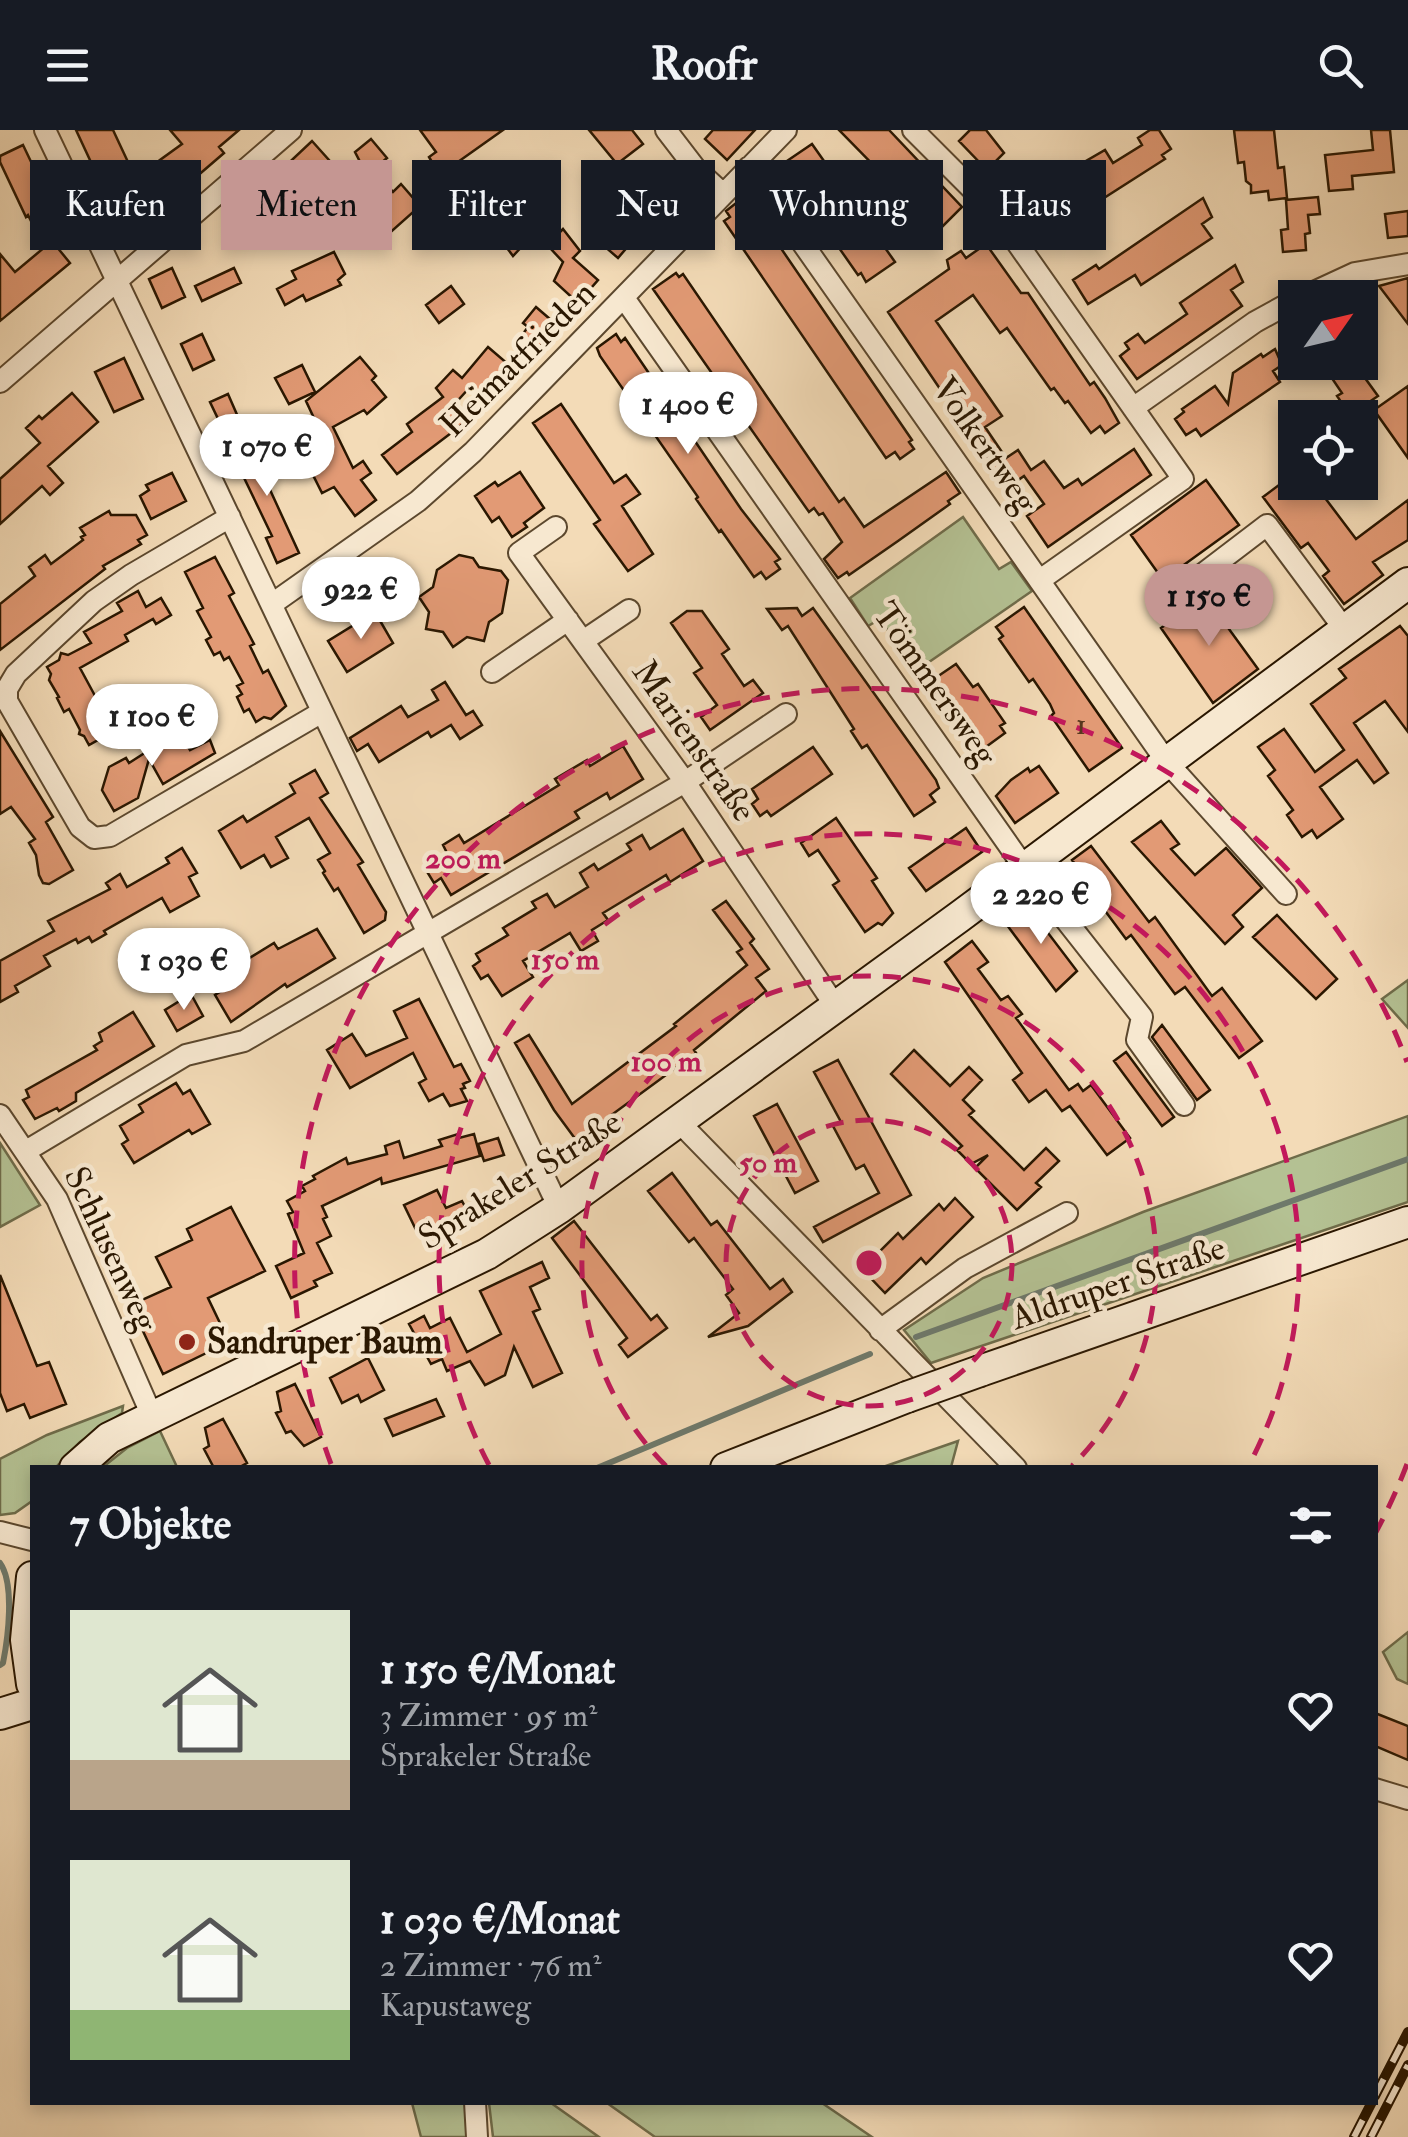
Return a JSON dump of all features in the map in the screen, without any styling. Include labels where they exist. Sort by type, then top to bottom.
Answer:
[{"type":"street","points":[[45,130],[560,1208]]},
{"type":"street","points":[[0,382],[291,130]]},
{"type":"street","points":[[666,130],[696,169],[722,193]]},
{"type":"street","name":"Heimatfrieden","points":[[758,160],[786,130]]},
{"type":"street","points":[[927,135],[996,213],[1182,478],[1040,580]]},
{"type":"street","name":"Heimatfrieden","points":[[272,604],[418,501],[474,452],[735,181]]},
{"type":"street","name":"Volkertweg","points":[[808,250],[1166,762],[1286,894]]},
{"type":"street","points":[[1340,280],[1355,273],[1408,264]]},
{"type":"street","name":"Tömmersweg","points":[[624,298],[1024,867],[1142,1018],[1137,1040],[1184,1106]]},
{"type":"street","points":[[1133,408],[1278,310]]},
{"type":"street","points":[[230,517],[94,601],[16,674],[7,688],[7,701],[80,826],[94,838],[110,836],[322,712]]},
{"type":"street","points":[[1187,586],[1267,525],[1344,630]]},
{"type":"street","name":"Marienstraße","points":[[556,527],[520,552],[685,782],[836,1007]]},
{"type":"street","name":"Sprakeler Straße","points":[[79,1465],[109,1438],[487,1254],[560,1208],[1408,583]]},
{"type":"street","points":[[584,641],[628,610]]},
{"type":"street","points":[[492,672],[568,620]]},
{"type":"street","points":[[26,1151],[186,1056],[244,1041],[685,782],[786,714]]},
{"type":"street","name":"Schlusenweg","points":[[0,1115],[62,1210],[152,1416]]},
{"type":"street","points":[[678,1122],[1013,1465]]},
{"type":"street","points":[[880,1330],[964,1268],[1067,1213]]},
{"type":"street","name":"Aldruper Straße","points":[[734,1465],[980,1371],[1408,1222]]},
{"type":"street","points":[[0,1532],[30,1540]]},
{"type":"street","points":[[30,1597],[26,1640],[30,1669]]},
{"type":"street","points":[[0,1714],[30,1705]]},
{"type":"street","points":[[1378,1790],[1408,1799]]},
{"type":"street","points":[[475,2105],[478,2137]]},
{"type":"green space","points":[[963,517],[999,569],[1011,562],[1032,591],[916,671],[880,619],[868,626],[850,598]]},
{"type":"green space","points":[[1408,980],[1408,1028],[1382,999]]},
{"type":"green space","points":[[1408,1116],[1408,1202],[931,1363],[904,1330],[983,1278],[1143,1212]]},
{"type":"green space","points":[[0,1143],[40,1205],[0,1227]]},
{"type":"green space","points":[[123,1406],[122,1413],[80,1442],[58,1465],[30,1465],[30,1502],[15,1513],[0,1515],[0,1459],[47,1435]]},
{"type":"green space","points":[[160,1431],[176,1465],[106,1465],[127,1448]]},
{"type":"green space","points":[[958,1441],[952,1465],[889,1465]]},
{"type":"green space","points":[[1408,1632],[1408,1684],[1397,1679],[1383,1652]]},
{"type":"green space","points":[[413,2105],[481,2105],[484,2137],[421,2137]]},
{"type":"green space","points":[[489,2105],[554,2105],[599,2137],[493,2137]]},
{"type":"green space","points":[[610,2105],[825,2105],[872,2137],[655,2137]]},
{"type":"building","points":[[76,130],[113,130],[127,160],[90,160]]},
{"type":"building","points":[[170,130],[239,130],[219,147],[224,153],[201,173],[201,160],[160,160],[182,144]]},
{"type":"building","points":[[420,130],[503,130],[461,160],[431,160],[429,157],[436,152]]},
{"type":"building","points":[[589,130],[632,130],[643,144],[622,160],[614,160]]},
{"type":"building","points":[[713,130],[755,130],[727,160],[705,139]]},
{"type":"building","points":[[839,130],[889,130],[917,160],[868,160]]},
{"type":"building","points":[[970,130],[986,130],[1004,153],[997,160],[977,160],[959,141]]},
{"type":"building","points":[[1150,130],[1159,130],[1171,149],[1162,155],[1165,159],[1106,197],[1106,160],[1088,160],[1105,150],[1113,163],[1142,145],[1138,138]]},
{"type":"building","points":[[1234,130],[1274,130],[1278,168],[1284,167],[1287,198],[1269,200],[1268,191],[1251,193],[1244,162],[1238,163]]},
{"type":"building","points":[[1371,130],[1390,130],[1394,172],[1352,176],[1353,189],[1329,191],[1325,155],[1373,150]]},
{"type":"building","points":[[371,139],[387,158],[359,160],[355,152]]},
{"type":"building","points":[[312,141],[329,160],[292,160]]},
{"type":"building","points":[[812,144],[823,160],[788,160]]},
{"type":"building","points":[[23,145],[30,160],[30,219],[26,217],[0,156]]},
{"type":"building","points":[[401,184],[412,197],[412,213],[392,231],[392,191]]},
{"type":"building","points":[[943,187],[962,207],[943,226]]},
{"type":"building","points":[[1318,197],[1320,214],[1308,215],[1310,233],[1305,234],[1306,250],[1283,252],[1281,230],[1288,229],[1286,200]]},
{"type":"building","points":[[1203,198],[1212,217],[1202,224],[1212,238],[1141,285],[1135,275],[1088,304],[1073,280],[1096,265],[1099,269]]},
{"type":"building","points":[[735,204],[735,237],[724,221],[730,217],[726,211]]},
{"type":"building","points":[[1408,211],[1408,236],[1388,238],[1385,214]]},
{"type":"building","points":[[561,231],[580,251],[573,258],[598,280],[578,303],[554,281],[563,262],[552,250],[561,250]]},
{"type":"building","points":[[41,250],[59,250],[70,263],[0,321],[0,254],[15,272]]},
{"type":"building","points":[[609,250],[625,250],[618,258]]},
{"type":"building","points":[[744,250],[782,250],[912,440],[909,442],[914,449],[900,459],[895,452],[886,458]]},
{"type":"building","points":[[840,250],[887,250],[895,262],[866,282],[861,273],[858,275]]},
{"type":"building","points":[[977,250],[990,250],[1021,293],[1028,293],[1090,385],[1094,382],[1119,423],[1105,433],[1100,426],[1091,433],[1068,401],[1065,403],[1054,388],[1051,390],[1007,328],[1000,333],[973,295],[936,321],[1002,416],[985,427],[1006,458],[1018,450],[1031,470],[1044,461],[1064,488],[1078,479],[1082,485],[1134,449],[1151,475],[1048,547],[1027,516],[1044,504],[1024,476],[1007,488],[888,312],[949,269],[947,260],[961,251],[966,258]]},
{"type":"building","points":[[334,252],[345,274],[338,280],[341,285],[306,301],[303,295],[285,305],[277,289],[296,279],[292,271]]},
{"type":"building","points":[[1235,265],[1243,282],[1231,290],[1242,306],[1137,379],[1120,356],[1129,349],[1125,343],[1138,334],[1145,343],[1187,314],[1180,303]]},
{"type":"building","points":[[172,268],[185,297],[162,308],[149,279]]},
{"type":"building","points":[[234,268],[241,283],[202,301],[195,286]]},
{"type":"building","points":[[676,273],[679,277],[683,274],[839,502],[844,498],[864,527],[946,472],[960,493],[898,541],[849,575],[847,572],[838,578],[824,559],[842,542],[823,513],[819,515],[814,508],[809,512],[653,289]]},
{"type":"building","points":[[1408,278],[1408,324],[1379,286]]},
{"type":"building","points":[[451,286],[464,304],[439,323],[426,305]]},
{"type":"building","points":[[536,307],[558,326],[538,349],[522,335],[528,327],[523,323]]},
{"type":"building","points":[[202,334],[214,360],[193,370],[181,344]]},
{"type":"building","points":[[616,334],[621,342],[625,338],[741,509],[780,559],[775,562],[780,569],[766,579],[761,572],[754,577],[719,532],[600,356],[597,348]]},
{"type":"building","points":[[488,347],[516,371],[489,401],[471,386],[451,408],[463,424],[397,474],[382,455],[412,432],[407,424],[443,397],[436,388],[453,370],[462,378]]},
{"type":"building","points":[[1275,349],[1278,368],[1273,371],[1280,382],[1201,436],[1196,429],[1186,435],[1175,419],[1184,412],[1182,409],[1215,386],[1228,404],[1233,373],[1261,354],[1263,357]]},
{"type":"building","points":[[360,357],[376,376],[372,380],[386,397],[367,414],[364,410],[333,427],[353,468],[363,461],[371,473],[361,480],[376,500],[355,516],[334,487],[322,493],[308,465],[321,459],[308,434],[319,429],[306,401]]},
{"type":"building","points":[[124,358],[143,399],[114,412],[95,372]]},
{"type":"building","points":[[302,365],[315,392],[289,404],[275,378]]},
{"type":"building","points":[[1333,380],[1366,380],[1378,396],[1372,400],[1340,400],[1337,396],[1342,393]]},
{"type":"building","points":[[1408,386],[1408,458],[1378,416],[1378,407]]},
{"type":"building","points":[[72,393],[98,422],[48,466],[63,483],[50,495],[42,486],[0,524],[0,479],[40,443],[26,428]]},
{"type":"building","points":[[228,394],[238,417],[221,425],[210,402]]},
{"type":"building","points":[[561,404],[614,483],[626,475],[640,494],[622,506],[653,554],[628,571],[594,524],[600,520],[533,423]]},
{"type":"building","points":[[269,443],[279,467],[271,470],[274,477],[266,481],[299,553],[277,563],[266,538],[272,536],[235,459]]},
{"type":"building","points":[[520,472],[544,508],[512,537],[499,517],[492,522],[475,496]]},
{"type":"building","points":[[172,473],[186,501],[151,519],[140,496],[149,490],[146,485]]},
{"type":"building","points":[[1206,480],[1239,525],[1163,580],[1131,535]]},
{"type":"building","points":[[1278,486],[1278,500],[1327,500],[1356,539],[1408,500],[1408,540],[1373,562],[1383,575],[1344,604],[1323,576],[1329,571],[1308,543],[1301,548],[1263,497]]},
{"type":"building","points":[[109,511],[111,515],[136,515],[147,535],[138,540],[141,544],[103,566],[105,569],[0,650],[0,604],[35,576],[29,567],[45,555],[51,564],[83,540],[85,535],[80,528]]},
{"type":"building","points":[[459,555],[473,558],[479,567],[501,571],[508,580],[502,613],[489,622],[484,641],[467,637],[453,647],[443,632],[426,629],[429,612],[419,597],[433,587],[437,570]]},
{"type":"building","points":[[215,557],[234,593],[229,596],[254,644],[250,646],[263,673],[268,670],[286,706],[271,719],[264,717],[256,722],[249,709],[244,712],[237,697],[242,694],[237,686],[243,683],[229,657],[224,660],[220,652],[214,655],[206,640],[211,637],[197,611],[203,608],[185,572]]},
{"type":"building","points":[[138,591],[146,607],[161,598],[171,615],[156,624],[153,619],[125,635],[128,641],[80,668],[114,731],[89,745],[79,734],[69,709],[64,712],[47,667],[59,660],[61,653],[68,655],[91,643],[84,632],[122,611],[117,603]]},
{"type":"building","points":[[1205,596],[1258,669],[1213,703],[1161,628]]},
{"type":"building","points":[[1024,607],[1122,748],[1089,771],[1051,716],[1054,713],[1050,704],[1033,679],[1029,682],[999,639],[1003,636],[996,627]]},
{"type":"building","points":[[797,608],[802,616],[813,608],[936,780],[939,788],[930,795],[935,802],[914,816],[867,745],[862,748],[851,731],[854,729],[788,626],[782,630],[767,609]]},
{"type":"building","points":[[687,611],[702,611],[729,649],[722,654],[744,686],[753,680],[763,693],[710,730],[701,717],[717,705],[694,673],[702,668],[671,623]]},
{"type":"building","points":[[375,612],[393,643],[347,672],[328,641]]},
{"type":"building","points":[[1400,626],[1408,636],[1408,732],[1385,701],[1354,723],[1388,773],[1374,783],[1357,760],[1320,787],[1343,819],[1317,838],[1312,830],[1302,837],[1287,815],[1293,810],[1268,776],[1275,770],[1258,747],[1284,729],[1315,772],[1344,750],[1311,704],[1346,678],[1339,669]]},
{"type":"building","points":[[956,664],[973,687],[978,684],[1005,723],[1000,726],[1005,733],[979,752],[928,683]]},
{"type":"building","points":[[445,682],[466,715],[473,711],[482,725],[460,739],[451,725],[431,737],[428,732],[379,762],[368,744],[357,751],[350,738],[401,706],[408,717],[438,700],[432,690]]},
{"type":"building","points":[[0,731],[53,817],[46,822],[73,870],[49,884],[43,883],[39,875],[36,855],[29,843],[35,839],[11,807],[0,814]]},
{"type":"building","points":[[181,735],[190,750],[210,740],[215,753],[163,784],[149,759],[138,798],[114,811],[102,790],[109,767],[126,758],[129,763],[171,736],[173,740]]},
{"type":"building","points":[[623,746],[643,779],[610,799],[607,793],[575,812],[579,818],[451,895],[441,878],[434,883],[426,870],[447,853],[443,845],[459,835],[464,843],[559,785],[555,779],[587,760],[590,766]]},
{"type":"building","points":[[813,747],[832,774],[771,816],[767,811],[760,816],[752,804],[758,799],[752,789]]},
{"type":"building","points":[[1039,766],[1058,793],[1015,823],[996,796],[1028,768],[1030,772]]},
{"type":"building","points":[[315,770],[328,793],[320,798],[363,862],[358,865],[386,912],[385,920],[364,933],[338,888],[334,891],[323,873],[318,860],[330,853],[309,818],[276,837],[288,858],[271,867],[264,855],[241,868],[219,831],[243,816],[247,822],[295,793],[290,784]]},
{"type":"building","points":[[836,818],[877,878],[872,881],[893,913],[882,925],[878,923],[865,932],[833,885],[839,881],[818,850],[809,856],[801,843]]},
{"type":"building","points":[[1161,821],[1179,844],[1171,849],[1195,875],[1226,848],[1262,888],[1233,915],[1243,927],[1225,944],[1132,842]]},
{"type":"building","points":[[966,828],[982,852],[926,891],[909,868]]},
{"type":"building","points":[[683,829],[703,861],[670,882],[666,875],[603,913],[608,920],[592,930],[598,941],[581,951],[570,933],[523,961],[533,977],[502,996],[488,975],[481,979],[473,966],[480,961],[476,954],[508,935],[503,928],[536,908],[532,902],[547,894],[555,907],[588,887],[580,873],[594,864],[598,870],[631,850],[627,844],[642,835],[650,849]]},
{"type":"building","points":[[1091,846],[1149,922],[1155,917],[1212,996],[1222,988],[1262,1041],[1239,1058],[1185,987],[1175,994],[1131,935],[1126,939],[1074,869],[1077,867],[1072,860]]},
{"type":"building","points":[[182,848],[197,873],[189,877],[199,896],[170,912],[162,898],[92,942],[89,937],[78,943],[76,939],[44,956],[50,966],[15,986],[18,992],[0,1002],[0,961],[54,931],[48,921],[110,889],[106,883],[120,874],[127,887],[169,863],[166,858]]},
{"type":"building","points":[[726,901],[754,939],[750,943],[769,969],[756,978],[766,991],[694,1050],[696,1053],[606,1119],[608,1122],[579,1144],[515,1043],[529,1035],[572,1104],[676,1026],[747,965],[737,952],[742,949],[713,910]]},
{"type":"building","points":[[1026,904],[1077,971],[1056,991],[1004,921]]},
{"type":"building","points":[[1277,915],[1337,979],[1316,999],[1253,937]]},
{"type":"building","points":[[317,929],[335,958],[287,987],[285,984],[231,1022],[215,995],[231,985],[228,981],[239,974],[235,967],[274,943],[278,949]]},
{"type":"building","points":[[972,941],[988,962],[978,969],[1001,1000],[1008,996],[1022,1014],[1016,1018],[1069,1090],[1078,1084],[1083,1091],[1091,1085],[1130,1138],[1107,1155],[1070,1106],[1062,1111],[1046,1090],[1029,1102],[1013,1080],[1022,1073],[945,962]]},
{"type":"building","points":[[191,994],[203,1016],[177,1031],[165,1010]]},
{"type":"building","points":[[419,999],[454,1067],[461,1064],[470,1081],[461,1089],[467,1101],[450,1106],[443,1094],[429,1101],[419,1083],[426,1079],[413,1053],[350,1088],[327,1050],[352,1034],[366,1056],[407,1038],[394,1011]]},
{"type":"building","points":[[133,1012],[154,1046],[76,1093],[76,1101],[35,1119],[23,1100],[29,1097],[26,1090],[97,1050],[94,1046],[102,1041],[99,1033]]},
{"type":"building","points":[[1162,1025],[1210,1090],[1197,1100],[1152,1037]]},
{"type":"building","points":[[914,1050],[950,1086],[969,1067],[982,1080],[963,1100],[974,1111],[969,1115],[1024,1170],[1046,1148],[1059,1161],[1036,1183],[1041,1187],[1017,1210],[975,1168],[988,1155],[971,1164],[957,1150],[962,1146],[891,1074]]},
{"type":"building","points":[[1126,1052],[1174,1117],[1162,1126],[1114,1061]]},
{"type":"building","points":[[838,1060],[911,1195],[823,1242],[814,1227],[879,1193],[864,1165],[856,1169],[833,1126],[841,1122],[814,1072]]},
{"type":"building","points":[[176,1083],[183,1094],[190,1090],[210,1124],[192,1134],[189,1130],[134,1163],[122,1144],[128,1140],[120,1126],[143,1112],[139,1105]]},
{"type":"building","points":[[777,1104],[818,1181],[795,1193],[754,1116]]},
{"type":"building","points":[[458,1134],[459,1138],[474,1134],[480,1156],[382,1184],[381,1178],[322,1206],[331,1236],[317,1243],[332,1273],[314,1281],[317,1286],[291,1298],[276,1266],[304,1253],[288,1214],[293,1212],[287,1201],[305,1191],[302,1186],[346,1158],[348,1164],[387,1154],[385,1146],[399,1141],[404,1158],[442,1146],[439,1140]]},
{"type":"building","points":[[498,1138],[504,1155],[484,1161],[478,1144]]},
{"type":"building","points":[[672,1173],[711,1225],[717,1221],[770,1289],[783,1279],[792,1292],[748,1326],[708,1337],[739,1313],[726,1295],[733,1289],[694,1238],[689,1242],[648,1191]]},
{"type":"building","points":[[437,1190],[446,1208],[462,1201],[470,1216],[453,1224],[451,1220],[419,1236],[404,1205]]},
{"type":"building","points":[[955,1198],[973,1217],[926,1264],[921,1258],[885,1293],[862,1269],[898,1233],[903,1239],[939,1204],[944,1210]]},
{"type":"building","points":[[231,1207],[265,1271],[208,1298],[229,1342],[163,1374],[135,1314],[139,1311],[135,1303],[171,1287],[156,1257],[192,1240],[187,1229]]},
{"type":"building","points":[[574,1221],[651,1320],[657,1315],[667,1328],[628,1357],[619,1345],[627,1338],[552,1238]]},
{"type":"building","points":[[542,1262],[549,1278],[530,1287],[540,1309],[533,1312],[562,1373],[533,1387],[514,1347],[505,1375],[485,1385],[470,1361],[447,1371],[442,1359],[431,1364],[409,1324],[424,1316],[430,1328],[450,1318],[467,1352],[501,1334],[480,1291]]},
{"type":"building","points":[[0,1275],[37,1366],[49,1362],[66,1404],[30,1418],[24,1404],[7,1411],[0,1393]]},
{"type":"building","points":[[368,1358],[384,1390],[361,1402],[358,1395],[342,1403],[330,1378]]},
{"type":"building","points":[[295,1384],[321,1437],[304,1446],[291,1431],[286,1433],[276,1413],[281,1411],[277,1392]]},
{"type":"building","points":[[436,1399],[444,1416],[393,1436],[385,1419]]},
{"type":"building","points":[[223,1419],[247,1463],[212,1465],[204,1449],[209,1446],[205,1428]]},
{"type":"building","points":[[1378,1714],[1408,1726],[1408,1760],[1378,1747]]},
{"type":"waterway","points":[[916,1337],[1408,1159]]},
{"type":"waterway","points":[[604,1465],[870,1354]]},
{"type":"waterway","points":[[0,1563],[8,1584],[9,1612],[0,1665]]},
{"type":"railway","points":[[1378,2090],[1408,2032]]},
{"type":"railway","points":[[1371,2137],[1408,2065]]},
{"type":"railway","points":[[1354,2137],[1370,2105]]},
{"type":"place","name":"Sandruper Baum","points":[[187,1342]]}]
